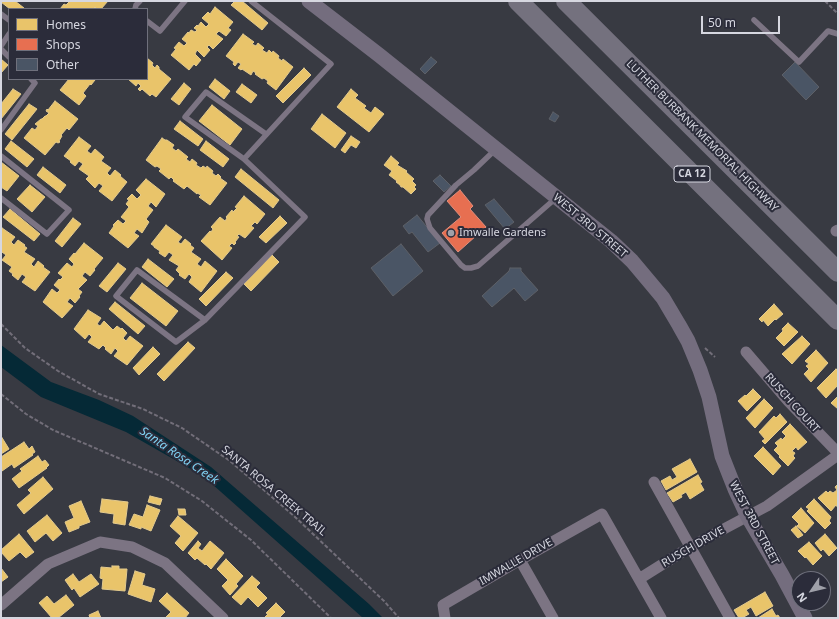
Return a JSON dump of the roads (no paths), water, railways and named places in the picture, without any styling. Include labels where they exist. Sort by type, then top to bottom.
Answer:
[{"type":"highway","points":[[511,1],[546,29]]},
{"type":"highway","name":"CA 12","points":[[518,1],[838,320]]},
{"type":"highway","name":"LUTHER BURBANK MEMORIAL HIGHWAY","points":[[569,3],[838,272]]},
{"type":"main road","name":"WEST 3RD STREET","points":[[309,1],[379,55],[611,241],[632,261],[660,294],[679,325],[700,370],[709,397],[722,456],[735,490],[748,517],[782,574],[805,618]]},
{"type":"street","name":"RUSCH COURT","points":[[746,352],[838,454],[767,506],[748,517]]},
{"type":"street","points":[[654,482],[730,618]]},
{"type":"street","name":"IMWALLE DRIVE","points":[[445,618],[443,605],[602,514],[639,579]]},
{"type":"street","name":"RUSCH DRIVE","points":[[639,579],[690,547],[748,517]]},
{"type":"street","points":[[1,605],[48,564],[100,542],[132,547],[165,563],[223,618]]},
{"type":"street","points":[[520,560],[553,618]]},
{"type":"street","points":[[639,579],[661,618]]},
{"type":"lane","points":[[148,22],[160,30],[185,1]]},
{"type":"lane","points":[[244,159],[331,64],[251,1]]},
{"type":"lane","points":[[754,20],[799,62],[828,31],[838,34]]},
{"type":"lane","points":[[1,46],[8,36]]},
{"type":"lane","points":[[1,130],[35,80]]},
{"type":"lane","points":[[205,320],[137,270],[116,296],[176,342],[205,320],[305,218],[244,159],[185,117],[206,92],[266,134]]},
{"type":"lane","points":[[496,149],[456,185],[428,215],[427,219],[430,228],[461,265],[465,268],[478,266],[557,198]]},
{"type":"lane","points":[[1,156],[69,210],[47,234],[1,198]]},
{"type":"water","name":"Santa Rosa Creek","points":[[1,345],[51,382],[99,400],[133,416],[211,467],[369,604],[383,618],[363,618],[203,476],[126,432],[41,397],[1,367]]},
{"type":"place","name":"Imwalle Gardens","points":[[451,233]]}]
